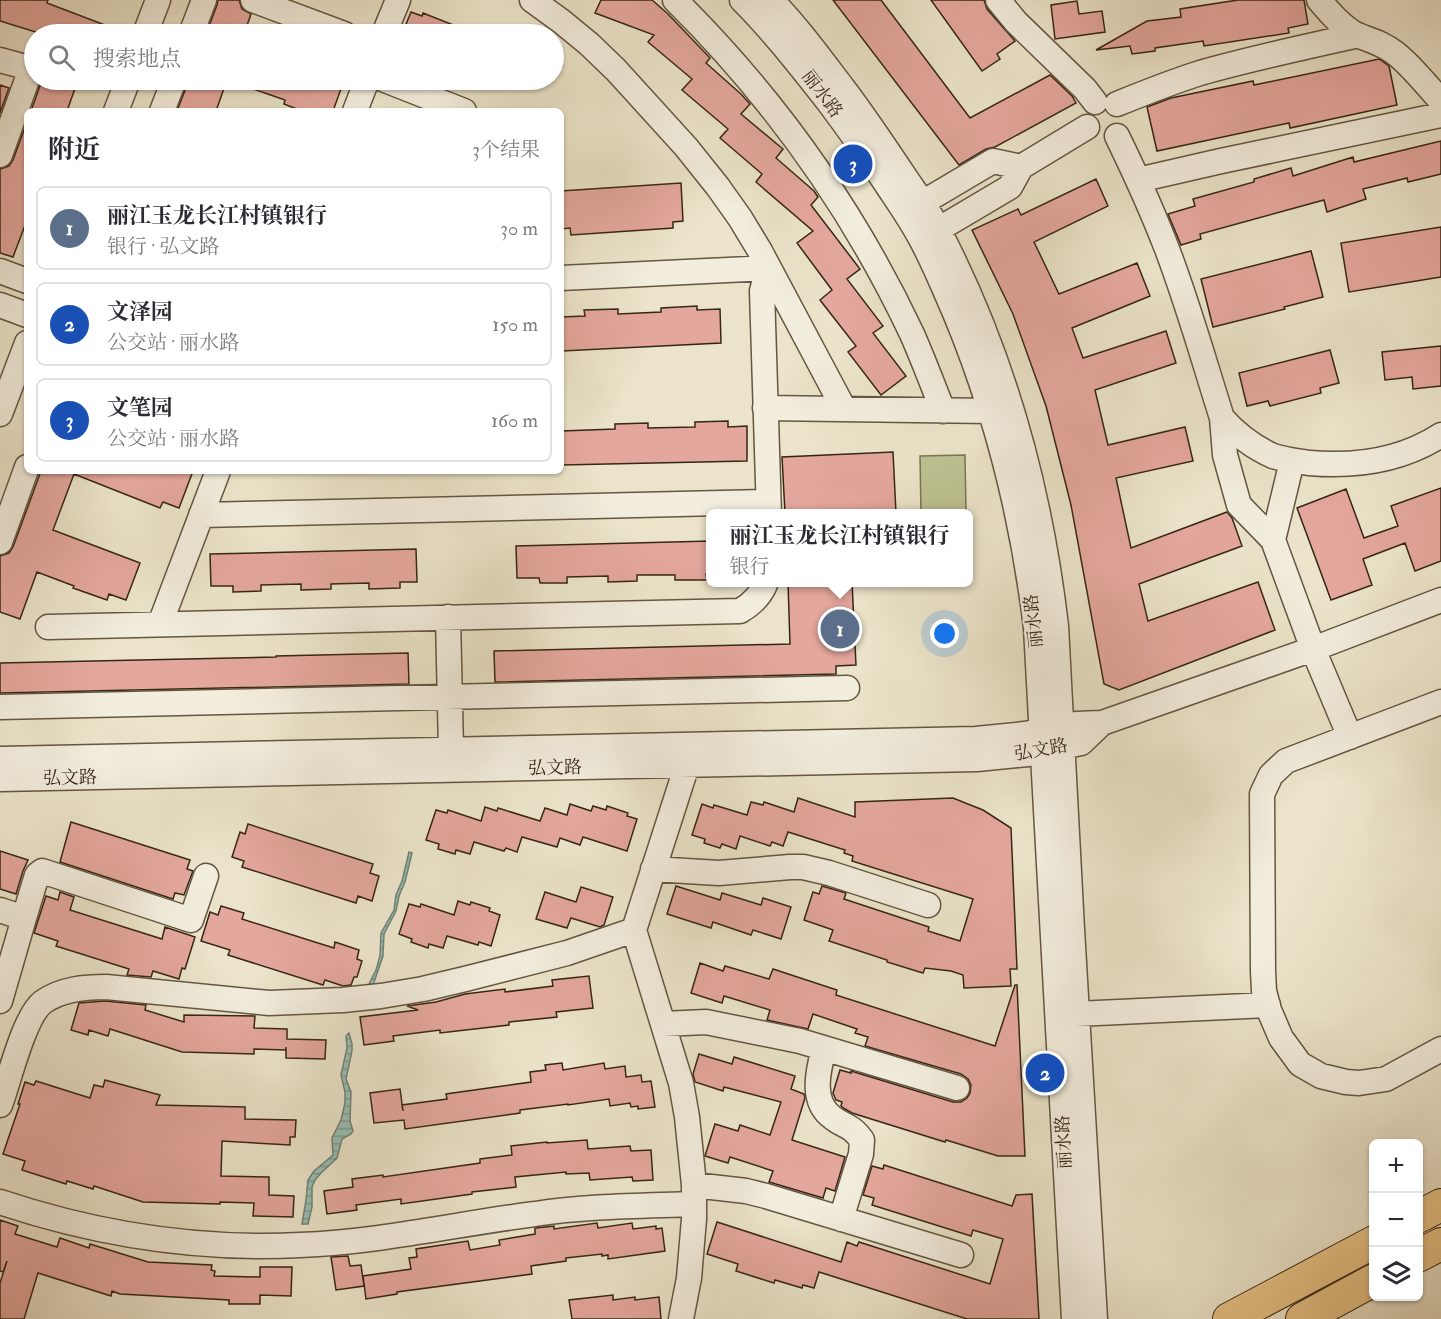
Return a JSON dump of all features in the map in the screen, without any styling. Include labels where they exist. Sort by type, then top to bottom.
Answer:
[{"type":"main road","points":[[1423,1215],[1441,1205]]},
{"type":"main road","points":[[1423,1254],[1441,1244]]},
{"type":"main road","points":[[1229,1319],[1369,1245]]},
{"type":"main road","points":[[1302,1319],[1369,1283]]},
{"type":"street","points":[[149,24],[158,0]]},
{"type":"street","points":[[195,24],[204,0]]},
{"type":"street","points":[[253,0],[317,24]]},
{"type":"street","points":[[388,24],[398,0]]},
{"type":"street","points":[[532,0],[589,44],[651,107],[718,187],[760,251],[844,410]]},
{"type":"street","points":[[675,0],[757,89],[804,149],[835,194],[863,240],[913,336],[943,411]]},
{"type":"street","name":"丽水路","points":[[742,0],[761,18],[839,116],[921,239],[968,343],[991,411],[1013,491],[1031,590],[1052,739],[1076,1014],[1095,1319]]},
{"type":"street","name":"丽水路","points":[[771,0],[855,104],[939,230],[986,336],[1012,410],[1032,487],[1051,587],[1057,636],[1052,739],[1052,930],[1074,1319]]},
{"type":"street","points":[[998,0],[1016,22],[1085,89],[1106,103],[1122,109],[1125,116],[1123,130],[1117,136],[1102,139],[1094,136],[1085,123],[1089,108],[1106,103],[1232,64],[1358,35]]},
{"type":"street","points":[[1319,0],[1346,28],[1386,46],[1398,55],[1441,101]]},
{"type":"street","points":[[0,60],[22,66],[24,70]]},
{"type":"street","points":[[0,154],[24,88]]},
{"type":"street","points":[[117,108],[124,90]]},
{"type":"street","points":[[163,108],[170,90]]},
{"type":"street","points":[[357,108],[364,90]]},
{"type":"street","points":[[410,90],[456,108]]},
{"type":"street","points":[[1138,180],[1441,115]]},
{"type":"street","points":[[939,230],[1010,187],[1021,167],[1087,127]]},
{"type":"street","points":[[1117,136],[1138,180],[1180,285],[1222,418],[1225,455],[1239,505],[1273,540],[1350,737]]},
{"type":"street","points":[[922,203],[993,161],[1021,167]]},
{"type":"street","points":[[564,278],[768,268]]},
{"type":"street","points":[[201,516],[768,508],[762,291],[768,268]]},
{"type":"street","points":[[0,271],[24,280]]},
{"type":"street","points":[[0,305],[24,314]]},
{"type":"street","points":[[0,414],[24,352]]},
{"type":"street","points":[[765,408],[991,411]]},
{"type":"street","points":[[1222,418],[1252,445],[1275,457],[1334,465],[1382,460],[1419,448],[1441,435]]},
{"type":"street","points":[[1273,540],[1292,461]]},
{"type":"street","points":[[0,542],[24,474]]},
{"type":"street","points":[[160,624],[217,474]]},
{"type":"street","points":[[48,627],[740,611],[761,594],[764,587]]},
{"type":"street","name":"弘文路","points":[[0,779],[1002,757],[1052,739],[1076,724],[1102,723],[1314,649],[1441,600]]},
{"type":"street","points":[[448,617],[451,750]]},
{"type":"street","points":[[0,707],[847,688]]},
{"type":"street","points":[[1441,702],[1286,762],[1271,775],[1262,794],[1264,991],[1274,1024],[1281,1038],[1300,1064],[1321,1076],[1359,1083],[1386,1079],[1441,1049]]},
{"type":"street","name":"弘文路","points":[[0,759],[976,739],[1009,736],[1052,739]]},
{"type":"street","points":[[681,1319],[691,1259],[694,1194],[687,1117],[681,1083],[634,930],[687,765]]},
{"type":"street","points":[[653,869],[719,873],[803,867],[829,873],[928,905]]},
{"type":"street","points":[[0,1001],[37,874],[42,871],[191,920],[206,876]]},
{"type":"street","points":[[0,910],[24,918]]},
{"type":"street","points":[[2,1096],[26,1026],[41,1003],[70,990],[106,987],[269,1004],[344,1000],[423,989],[465,979],[567,953],[634,930]]},
{"type":"street","points":[[1076,1014],[1268,1005]]},
{"type":"street","points":[[0,1011],[30,1020]]},
{"type":"street","points":[[663,1024],[706,1022],[800,1041],[957,1088]]},
{"type":"street","points":[[824,1048],[819,1065],[817,1090],[820,1103],[833,1119],[851,1127],[862,1140],[861,1154],[841,1219]]},
{"type":"street","points":[[0,1202],[56,1218],[139,1236],[260,1246],[339,1243],[536,1213],[694,1194],[746,1191],[961,1255]]},
{"type":"green space","points":[[965,455],[966,509],[921,509],[920,456]]},
{"type":"water","points":[[409,852],[412,853],[405,882],[396,911],[384,934],[383,956],[373,985],[369,984],[380,956],[381,933],[394,910],[396,895]]},
{"type":"water","points":[[349,1033],[352,1051],[346,1079],[351,1092],[350,1121],[353,1131],[342,1139],[337,1158],[315,1180],[312,1187],[312,1207],[308,1224],[302,1224],[308,1180],[314,1171],[333,1155],[332,1138],[341,1120],[345,1103],[341,1075],[347,1048],[346,1036]]},
{"type":"building","points":[[0,0],[48,0],[47,3],[102,24],[24,24],[24,28],[0,21]]},
{"type":"building","points":[[218,0],[239,0],[242,9],[251,14],[248,24],[210,24]]},
{"type":"building","points":[[601,0],[652,0],[668,14],[710,58],[706,63],[750,104],[741,114],[783,149],[776,158],[814,191],[818,197],[811,205],[860,269],[847,279],[883,326],[873,333],[906,376],[881,395],[848,352],[856,346],[820,300],[832,290],[797,243],[813,231],[756,182],[762,174],[720,138],[728,129],[682,90],[692,79],[648,42],[654,35],[595,13]]},
{"type":"building","points":[[833,0],[881,0],[970,118],[1050,75],[1072,96],[1076,103],[959,165]]},
{"type":"building","points":[[931,0],[984,0],[987,9],[1015,41],[997,54],[1000,59],[982,71]]},
{"type":"building","points":[[1238,0],[1304,0],[1308,24],[1288,28],[1289,33],[1204,46],[1203,41],[1132,54],[1130,46],[1096,50],[1147,21],[1181,17],[1180,9]]},
{"type":"building","points":[[1077,1],[1079,14],[1102,11],[1105,32],[1055,39],[1051,5]]},
{"type":"building","points":[[411,12],[422,16],[423,13],[451,24],[406,24]]},
{"type":"building","points":[[1379,59],[1389,66],[1397,105],[1290,128],[1289,123],[1157,151],[1147,107],[1171,98],[1253,81],[1254,85]]},
{"type":"building","points":[[0,85],[9,88],[0,113]]},
{"type":"building","points":[[38,90],[74,90],[68,108],[32,108]]},
{"type":"building","points":[[185,90],[223,90],[217,108],[178,108]]},
{"type":"building","points":[[256,90],[341,90],[334,108],[294,108],[284,104],[285,100]]},
{"type":"building","points":[[24,130],[24,228],[13,257],[0,253],[0,169],[9,166]]},
{"type":"building","points":[[1441,141],[1441,174],[1408,182],[1407,178],[1363,189],[1366,199],[1327,212],[1324,200],[1200,234],[1201,239],[1181,245],[1168,214],[1195,206],[1193,199],[1254,182],[1254,179],[1291,168],[1293,176],[1353,157],[1354,162]]},
{"type":"building","points":[[1096,179],[1108,206],[1034,242],[1059,294],[1137,263],[1150,296],[1072,328],[1083,358],[1166,331],[1176,363],[1095,390],[1108,445],[1185,427],[1193,461],[1116,478],[1131,548],[1227,512],[1232,518],[1242,546],[1139,584],[1148,621],[1258,582],[1275,630],[1119,690],[1104,684],[1071,505],[1046,406],[1013,314],[972,230],[1018,209],[1021,215]]},
{"type":"building","points":[[681,183],[683,221],[673,222],[673,228],[571,235],[570,228],[564,229],[564,191]]},
{"type":"building","points":[[1441,227],[1441,277],[1349,292],[1341,243]]},
{"type":"building","points":[[1311,251],[1323,297],[1213,327],[1201,279]]},
{"type":"building","points":[[697,306],[697,310],[720,309],[721,343],[564,351],[564,317],[585,316],[584,310],[618,309],[618,314],[661,312],[661,308]]},
{"type":"building","points":[[1441,346],[1441,386],[1413,389],[1412,377],[1385,380],[1382,352]]},
{"type":"building","points":[[1330,350],[1339,383],[1320,388],[1321,393],[1270,406],[1268,401],[1247,406],[1239,373]]},
{"type":"building","points":[[728,421],[728,427],[747,426],[747,461],[564,465],[564,431],[615,429],[615,424],[648,423],[648,428],[695,427],[695,422]]},
{"type":"building","points":[[893,452],[896,509],[785,509],[782,457]]},
{"type":"building","points":[[40,474],[74,474],[53,530],[140,563],[126,600],[109,594],[107,600],[37,572],[20,619],[0,612],[0,556],[9,553]]},
{"type":"building","points":[[74,474],[192,474],[179,508],[163,502],[160,508]]},
{"type":"building","points":[[1441,488],[1441,561],[1415,571],[1405,543],[1363,559],[1372,585],[1331,600],[1297,508],[1346,489],[1364,538],[1398,526],[1391,506]]},
{"type":"building","points":[[706,541],[706,580],[675,580],[675,575],[637,575],[637,581],[608,582],[608,576],[567,577],[567,583],[540,583],[539,578],[517,578],[516,546]]},
{"type":"building","points":[[416,549],[417,582],[400,582],[400,588],[369,589],[369,583],[331,584],[331,589],[301,590],[301,584],[261,585],[261,591],[233,592],[233,586],[211,586],[210,554]]},
{"type":"building","points":[[788,587],[852,587],[856,665],[836,666],[836,674],[495,682],[494,651],[790,644]]},
{"type":"building","points":[[408,653],[409,684],[0,693],[0,663]]},
{"type":"building","points":[[798,798],[855,817],[855,802],[953,798],[983,810],[1011,828],[1017,969],[1010,969],[1011,986],[964,988],[963,975],[925,968],[923,973],[887,962],[887,960],[829,941],[833,930],[804,920],[813,892],[819,894],[822,886],[846,893],[844,899],[929,927],[928,931],[960,941],[973,899],[852,861],[853,856],[844,853],[845,850],[788,832],[783,846],[772,842],[770,846],[740,836],[736,849],[722,844],[720,848],[704,843],[705,839],[692,835],[702,804],[713,808],[714,805],[747,815],[751,802],[763,805],[764,802],[794,812]]},
{"type":"building","points":[[570,804],[591,811],[593,806],[606,810],[607,806],[628,813],[627,816],[637,819],[627,851],[583,837],[580,845],[560,838],[557,847],[522,837],[517,852],[506,848],[504,851],[474,842],[470,854],[456,850],[455,854],[438,849],[439,844],[426,840],[436,810],[447,813],[448,810],[481,821],[485,807],[497,811],[498,808],[540,821],[545,808],[567,815]]},
{"type":"building","points":[[71,822],[190,860],[187,869],[193,871],[184,895],[175,893],[173,899],[60,862]]},
{"type":"building","points":[[248,824],[373,864],[370,873],[379,876],[372,901],[358,896],[356,903],[242,867],[244,861],[232,857],[240,832],[245,834]]},
{"type":"building","points":[[0,851],[28,860],[16,894],[0,889]]},
{"type":"building","points":[[676,886],[720,900],[722,893],[761,905],[763,898],[791,907],[781,939],[753,930],[751,935],[713,922],[711,928],[667,914]]},
{"type":"building","points":[[581,887],[613,897],[604,925],[600,927],[571,918],[567,928],[536,919],[545,892],[576,902]]},
{"type":"building","points":[[60,892],[74,897],[70,910],[162,939],[165,927],[195,937],[185,969],[182,968],[179,979],[153,971],[151,977],[127,975],[129,969],[56,946],[58,941],[34,933],[46,896],[58,900]]},
{"type":"building","points":[[458,901],[470,905],[471,902],[490,908],[489,911],[500,915],[491,946],[479,942],[478,945],[447,936],[443,948],[429,944],[428,948],[411,942],[412,939],[399,934],[409,904],[420,907],[421,904],[454,915]]},
{"type":"building","points":[[221,906],[244,913],[242,919],[334,948],[335,942],[359,950],[357,959],[362,961],[357,977],[354,977],[351,985],[343,986],[325,980],[323,985],[228,955],[230,950],[201,941],[210,912],[218,915]]},
{"type":"building","points":[[700,963],[723,971],[725,966],[769,979],[773,969],[837,990],[836,995],[995,1046],[1015,985],[1017,985],[1025,1156],[998,1156],[946,1140],[945,1142],[845,1109],[833,1093],[840,1070],[851,1073],[851,1071],[953,1102],[961,1102],[967,1098],[971,1085],[968,1079],[961,1074],[865,1046],[868,1037],[855,1033],[857,1029],[813,1014],[808,1029],[767,1020],[770,1010],[724,996],[722,1003],[691,993]]},
{"type":"building","points":[[589,976],[593,1008],[556,1012],[557,1017],[509,1022],[509,1025],[393,1036],[394,1041],[364,1045],[360,1017],[418,1010],[407,1006],[436,1002],[465,994],[553,986],[552,980]]},
{"type":"building","points":[[105,1001],[146,1005],[145,1010],[184,1022],[184,1015],[255,1016],[254,1028],[287,1029],[287,1039],[326,1040],[325,1059],[286,1058],[286,1050],[254,1049],[254,1054],[182,1052],[110,1029],[108,1036],[89,1030],[88,1035],[71,1030],[79,1003]]},
{"type":"building","points":[[699,1054],[732,1064],[734,1057],[795,1076],[791,1089],[804,1094],[805,1098],[792,1140],[845,1157],[835,1191],[826,1188],[823,1198],[769,1182],[773,1171],[730,1157],[728,1163],[705,1156],[715,1124],[738,1131],[740,1125],[770,1135],[781,1102],[724,1087],[723,1091],[695,1082],[693,1074]]},
{"type":"building","points":[[562,1063],[563,1070],[604,1063],[605,1069],[625,1066],[626,1077],[641,1075],[642,1082],[651,1081],[655,1107],[638,1109],[638,1106],[631,1107],[630,1103],[610,1106],[609,1099],[520,1110],[520,1113],[405,1129],[404,1120],[374,1123],[370,1093],[400,1089],[402,1105],[447,1099],[446,1094],[531,1082],[530,1072],[546,1070],[545,1065]]},
{"type":"building","points":[[105,1080],[160,1095],[156,1105],[245,1107],[245,1119],[296,1120],[295,1137],[290,1137],[290,1145],[222,1141],[221,1176],[269,1177],[269,1195],[294,1196],[293,1217],[253,1216],[254,1203],[143,1202],[94,1186],[93,1189],[67,1181],[66,1184],[22,1170],[25,1161],[3,1154],[25,1082],[34,1085],[36,1081],[90,1098],[94,1085],[103,1087]]},
{"type":"building","points":[[587,1140],[588,1149],[630,1146],[631,1151],[651,1150],[653,1180],[633,1181],[632,1177],[590,1180],[589,1173],[566,1174],[566,1172],[515,1177],[516,1187],[401,1204],[401,1199],[356,1205],[357,1210],[327,1214],[324,1191],[353,1187],[352,1179],[383,1175],[383,1177],[480,1163],[480,1159],[512,1155],[511,1146]]},
{"type":"building","points":[[884,1165],[1012,1206],[1016,1195],[1032,1194],[1039,1319],[967,1319],[819,1272],[814,1288],[803,1285],[802,1288],[775,1280],[774,1283],[736,1271],[738,1264],[707,1254],[717,1222],[841,1262],[847,1242],[857,1246],[859,1242],[990,1284],[1003,1239],[973,1230],[971,1236],[872,1205],[874,1198],[863,1195],[872,1166],[883,1169]]},
{"type":"building","points":[[0,1220],[18,1226],[15,1234],[57,1247],[60,1238],[89,1248],[90,1244],[148,1262],[212,1265],[211,1270],[215,1271],[214,1276],[260,1277],[260,1267],[292,1267],[291,1296],[260,1295],[260,1304],[229,1304],[229,1300],[120,1294],[112,1291],[111,1296],[38,1273],[24,1319],[0,1319],[0,1283],[7,1261],[3,1272],[0,1271]]},
{"type":"building","points":[[597,1223],[598,1228],[632,1223],[633,1229],[656,1226],[656,1229],[662,1228],[665,1251],[608,1259],[608,1255],[602,1256],[602,1254],[566,1258],[566,1261],[531,1266],[532,1274],[397,1292],[397,1294],[366,1299],[363,1276],[411,1269],[409,1258],[417,1257],[416,1249],[468,1241],[470,1250],[500,1245],[499,1240],[535,1234],[535,1228],[554,1226],[554,1229]]},
{"type":"building","points":[[348,1256],[350,1266],[361,1265],[364,1286],[336,1290],[331,1257]]},
{"type":"building","points":[[613,1295],[613,1300],[659,1297],[661,1319],[572,1319],[569,1300]]},
{"type":"place","name":"文笔园","points":[[853,164]]},
{"type":"place","name":"丽江玉龙长江村镇银行","points":[[840,629]]},
{"type":"place","name":"文泽园","points":[[1045,1073]]}]
